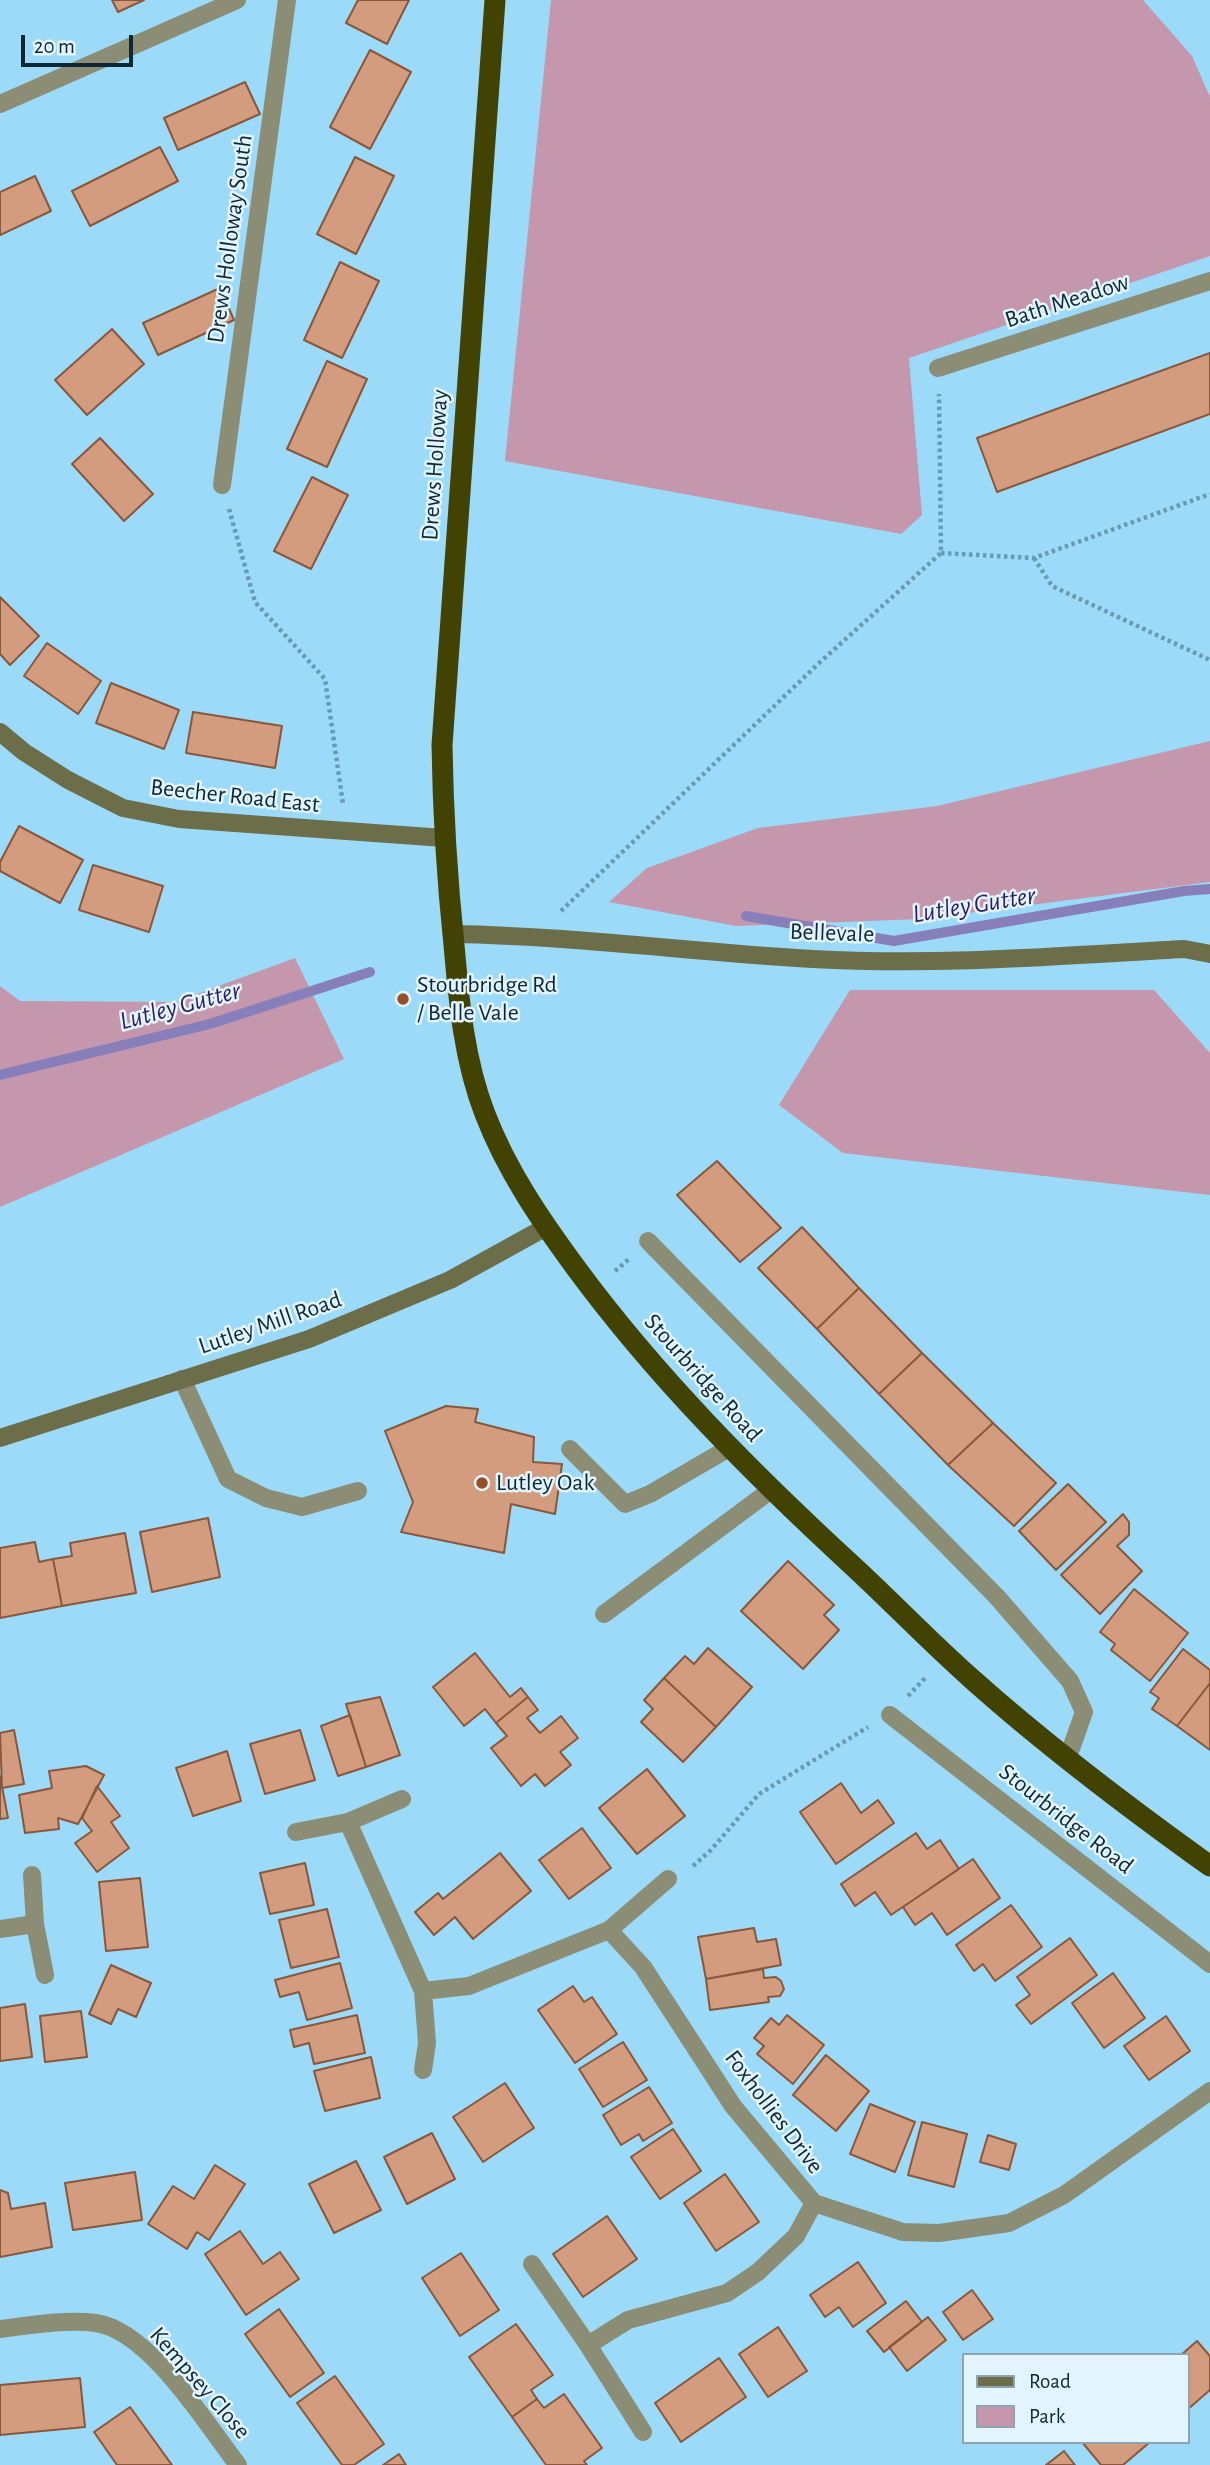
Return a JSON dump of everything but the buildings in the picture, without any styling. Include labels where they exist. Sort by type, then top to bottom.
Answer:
[{"type":"highway","name":"Drews Holloway","points":[[453,934],[444,838],[442,745],[495,0]]},
{"type":"highway","name":"Stourbridge Road","points":[[453,934],[459,1004],[477,1089],[502,1153],[546,1227],[624,1331],[729,1448],[972,1679],[1125,1805],[1210,1867]]},
{"type":"street","points":[[0,104],[237,0]]},
{"type":"street","name":"Drews Holloway South","points":[[222,485],[287,0]]},
{"type":"street","name":"Bath Meadow","points":[[938,368],[1210,281]]},
{"type":"street","name":"Beecher Road East","points":[[0,732],[24,752],[68,780],[123,807],[179,819],[444,838]]},
{"type":"street","name":"Bellevale","points":[[453,934],[535,935],[813,959],[972,961],[1184,949],[1210,954]]},
{"type":"street","name":"Lutley Mill Road","points":[[0,1438],[22,1434],[309,1339],[450,1280],[546,1227]]},
{"type":"street","name":"Stourbridge Road","points":[[648,1241],[997,1597],[1070,1681],[1084,1712],[1068,1757]]},
{"type":"street","points":[[182,1379],[228,1479],[266,1498],[302,1507],[358,1492]]},
{"type":"street","points":[[570,1449],[625,1504],[650,1494],[729,1448]]},
{"type":"street","points":[[604,1614],[771,1490]]},
{"type":"street","name":"Stourbridge Road","points":[[890,1715],[1210,1964]]},
{"type":"street","points":[[296,1832],[348,1822],[402,1799]]},
{"type":"street","points":[[348,1822],[423,1991],[427,2043],[423,2070]]},
{"type":"street","points":[[32,1875],[34,1924],[45,1975]]},
{"type":"street","points":[[423,1991],[470,1986],[609,1930],[668,1879]]},
{"type":"street","points":[[0,1929],[34,1924]]},
{"type":"street","name":"Foxhollies Drive","points":[[609,1930],[643,1967],[733,2106],[814,2203],[903,2232],[939,2233],[1009,2223],[1064,2195],[1210,2091]]},
{"type":"street","points":[[588,2345],[628,2320],[727,2294],[758,2272],[796,2236],[814,2203]]},
{"type":"street","points":[[533,2264],[643,2432]]},
{"type":"street","name":"Kempsey Close","points":[[0,2329],[98,2323],[127,2336],[164,2371],[238,2465]]},
{"type":"path","points":[[938,368],[941,553]]},
{"type":"path","points":[[222,485],[255,602],[325,679],[347,833]]},
{"type":"path","points":[[535,935],[818,664],[941,553],[1034,558],[1210,494]]},
{"type":"path","points":[[1034,558],[1052,586],[1210,660]]},
{"type":"path","points":[[616,1270],[628,1260]]},
{"type":"path","points":[[668,1879],[685,1872],[712,1850],[759,1794],[890,1715],[948,1654]]},
{"type":"green space","points":[[551,0],[1143,0],[1192,56],[1210,97],[1210,256],[909,358],[922,515],[901,534],[505,461]]},
{"type":"green space","points":[[1210,741],[1210,882],[921,919],[736,926],[609,902],[647,868],[758,828],[937,806]]},
{"type":"green space","points":[[295,958],[344,1059],[0,1207],[0,986],[20,1001],[175,1002]]},
{"type":"green space","points":[[850,990],[1154,990],[1210,1053],[1210,1195],[843,1153],[779,1105]]},
{"type":"waterway","name":"Lutley Gutter","points":[[746,916],[894,941],[1184,891],[1210,889]]},
{"type":"waterway","name":"Lutley Gutter","points":[[0,1075],[210,1024],[370,972]]},
{"type":"place","name":"Stourbridge Rd / Belle Vale","points":[[403,999]]},
{"type":"place","name":"Lutley Oak","points":[[482,1483]]}]
